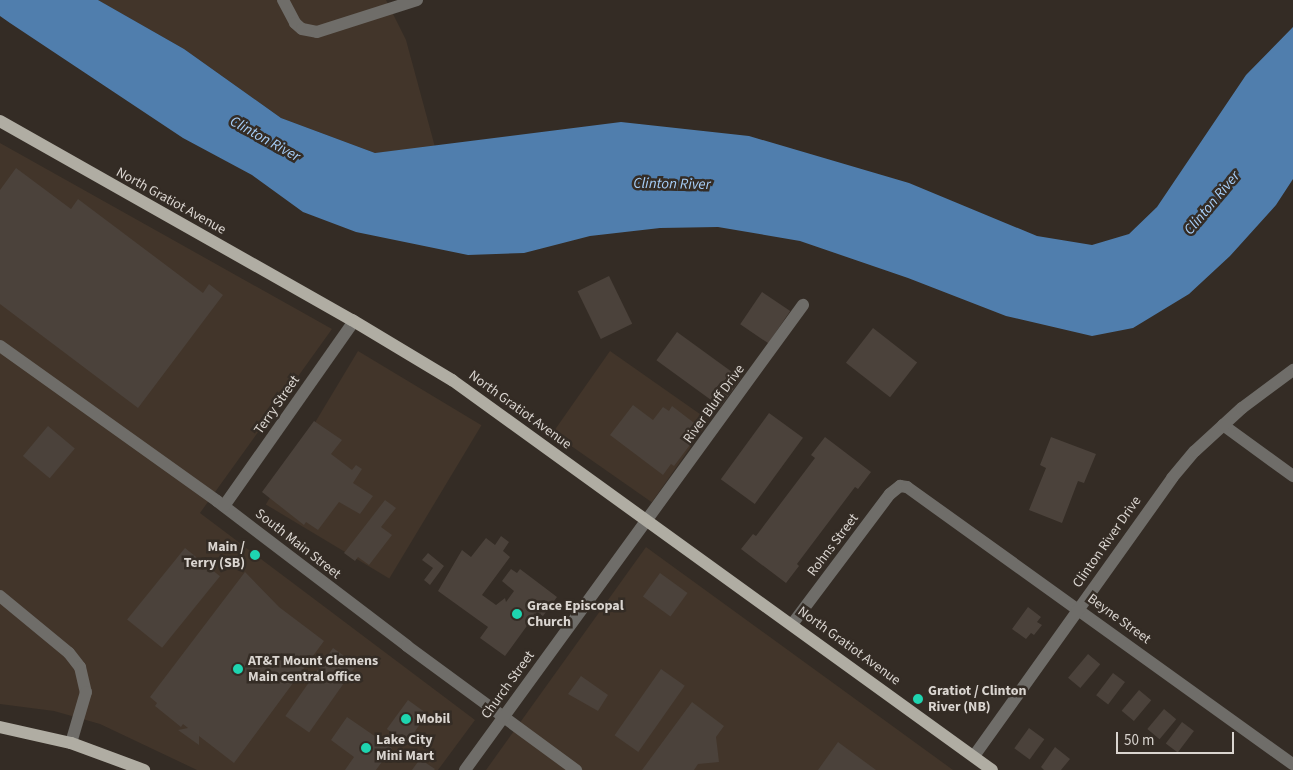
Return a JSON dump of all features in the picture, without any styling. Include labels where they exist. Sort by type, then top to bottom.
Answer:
[{"type":"main road","name":"North Gratiot Avenue","points":[[0,122],[354,321],[452,380],[793,623],[992,770]]},
{"type":"main road","points":[[0,727],[71,743],[144,770]]},
{"type":"street","points":[[283,0],[290,16],[302,29],[317,32],[417,0]]},
{"type":"street","name":"River Bluff Drive","points":[[647,520],[804,305]]},
{"type":"street","name":"Terry Street","points":[[224,506],[354,321]]},
{"type":"street","name":"South Main Street","points":[[0,346],[224,506],[576,770]]},
{"type":"street","name":"Clinton River Drive","points":[[974,756],[1172,478],[1223,426],[1293,370]]},
{"type":"street","points":[[1223,426],[1293,476]]},
{"type":"street","name":"Beyne Street","points":[[900,486],[911,488],[1293,764]]},
{"type":"street","name":"Rohns Street","points":[[793,623],[900,486]]},
{"type":"street","name":"Church Street","points":[[465,770],[647,520]]},
{"type":"street","points":[[0,596],[74,659],[85,686],[71,743]]},
{"type":"shaded area","points":[[98,0],[386,0],[406,40],[435,147],[375,153],[281,118],[184,49]]},
{"type":"shaded area","points":[[0,143],[332,329],[200,513],[475,720],[438,770],[197,770],[100,724],[54,711],[0,704]]},
{"type":"shaded area","points":[[358,351],[481,425],[389,579],[266,504]]},
{"type":"shaded area","points":[[610,351],[709,420],[652,502],[553,433]]},
{"type":"shaded area","points":[[646,547],[953,770],[486,770]]},
{"type":"water","name":"Clinton River","points":[[0,0],[98,0],[184,49],[281,118],[375,153],[621,122],[749,136],[909,183],[1037,236],[1092,245],[1129,234],[1157,207],[1246,75],[1293,27],[1293,179],[1276,205],[1230,256],[1189,294],[1133,328],[1092,336],[1006,316],[908,278],[800,241],[718,227],[660,228],[590,236],[524,253],[468,255],[356,232],[303,212],[252,175],[183,138],[10,23],[0,16]]},
{"type":"building","points":[[16,168],[71,209],[78,199],[203,293],[209,284],[223,295],[138,408],[0,304],[0,190]]},
{"type":"building","points":[[609,276],[632,324],[601,339],[578,291]]},
{"type":"building","points":[[762,292],[790,311],[768,343],[740,324]]},
{"type":"building","points":[[873,328],[917,362],[890,397],[846,363]]},
{"type":"building","points":[[677,332],[741,378],[720,407],[656,360]]},
{"type":"building","points":[[633,405],[653,420],[663,407],[669,411],[672,406],[702,429],[674,466],[671,464],[663,475],[610,435]]},
{"type":"building","points":[[769,413],[803,438],[755,504],[721,479]]},
{"type":"building","points":[[314,421],[342,440],[331,454],[352,470],[356,465],[362,469],[353,483],[373,496],[360,514],[339,502],[318,530],[306,522],[304,525],[262,492]]},
{"type":"building","points":[[48,426],[75,448],[50,478],[23,456]]},
{"type":"building","points":[[825,437],[871,472],[858,489],[855,487],[797,564],[799,566],[786,583],[741,549],[753,534],[756,536],[815,458],[811,455]]},
{"type":"building","points":[[1051,437],[1096,454],[1084,483],[1078,481],[1062,523],[1029,510],[1046,468],[1040,465]]},
{"type":"building","points":[[385,500],[396,508],[381,527],[392,535],[369,565],[358,557],[355,561],[344,553]]},
{"type":"building","points":[[501,536],[509,542],[503,551],[510,557],[482,595],[496,605],[505,598],[506,602],[514,591],[502,581],[511,569],[517,573],[520,569],[557,597],[543,616],[537,612],[505,656],[480,638],[488,627],[438,591],[462,550],[471,557],[486,538],[495,545]]},
{"type":"building","points":[[185,548],[220,576],[162,648],[127,619]]},
{"type":"building","points":[[428,553],[444,566],[430,585],[424,580],[433,568],[422,560]]},
{"type":"building","name":"AT&T Mount Clemens Main central office","points":[[245,572],[279,607],[324,641],[234,763],[199,736],[199,745],[178,730],[188,728],[183,724],[181,727],[155,706],[157,703],[150,697]]},
{"type":"building","points":[[660,573],[688,593],[670,616],[643,596]]},
{"type":"building","points":[[1028,607],[1041,617],[1037,622],[1042,625],[1034,635],[1031,633],[1026,639],[1012,629]]},
{"type":"building","points":[[333,648],[357,665],[309,733],[285,716]]},
{"type":"building","points":[[1088,654],[1100,664],[1080,688],[1068,678]]},
{"type":"building","points":[[661,669],[685,686],[638,752],[615,735]]},
{"type":"building","points":[[1113,673],[1125,682],[1108,704],[1096,695]]},
{"type":"building","points":[[581,676],[608,695],[598,711],[568,694]]},
{"type":"building","points":[[1139,690],[1151,700],[1134,721],[1122,711]]},
{"type":"building","points":[[408,700],[427,714],[406,743],[387,729]]},
{"type":"building","points":[[692,702],[724,726],[716,737],[719,762],[698,764],[694,770],[642,770]]},
{"type":"building","points":[[1164,709],[1176,719],[1160,739],[1147,729]]},
{"type":"building","points":[[347,717],[392,748],[376,770],[345,770],[354,757],[331,740]]},
{"type":"building","points":[[1182,722],[1194,731],[1178,753],[1166,744]]},
{"type":"building","points":[[1029,728],[1044,739],[1030,759],[1014,748]]},
{"type":"building","points":[[838,742],[876,770],[818,770]]},
{"type":"building","points":[[1055,747],[1070,759],[1061,770],[1044,770],[1041,767]]},
{"type":"building","points":[[420,759],[435,769],[412,770]]},
{"type":"place","name":"Main / Terry (SB)","points":[[255,555]]},
{"type":"place","name":"Grace Episcopal Church","points":[[517,614]]},
{"type":"place","name":"AT&T Mount Clemens Main central office","points":[[238,669]]},
{"type":"place","name":"Gratiot / Clinton River (NB)","points":[[918,699]]},
{"type":"place","name":"Mobil","points":[[406,719]]},
{"type":"place","name":"Lake City Mini Mart","points":[[366,748]]}]
